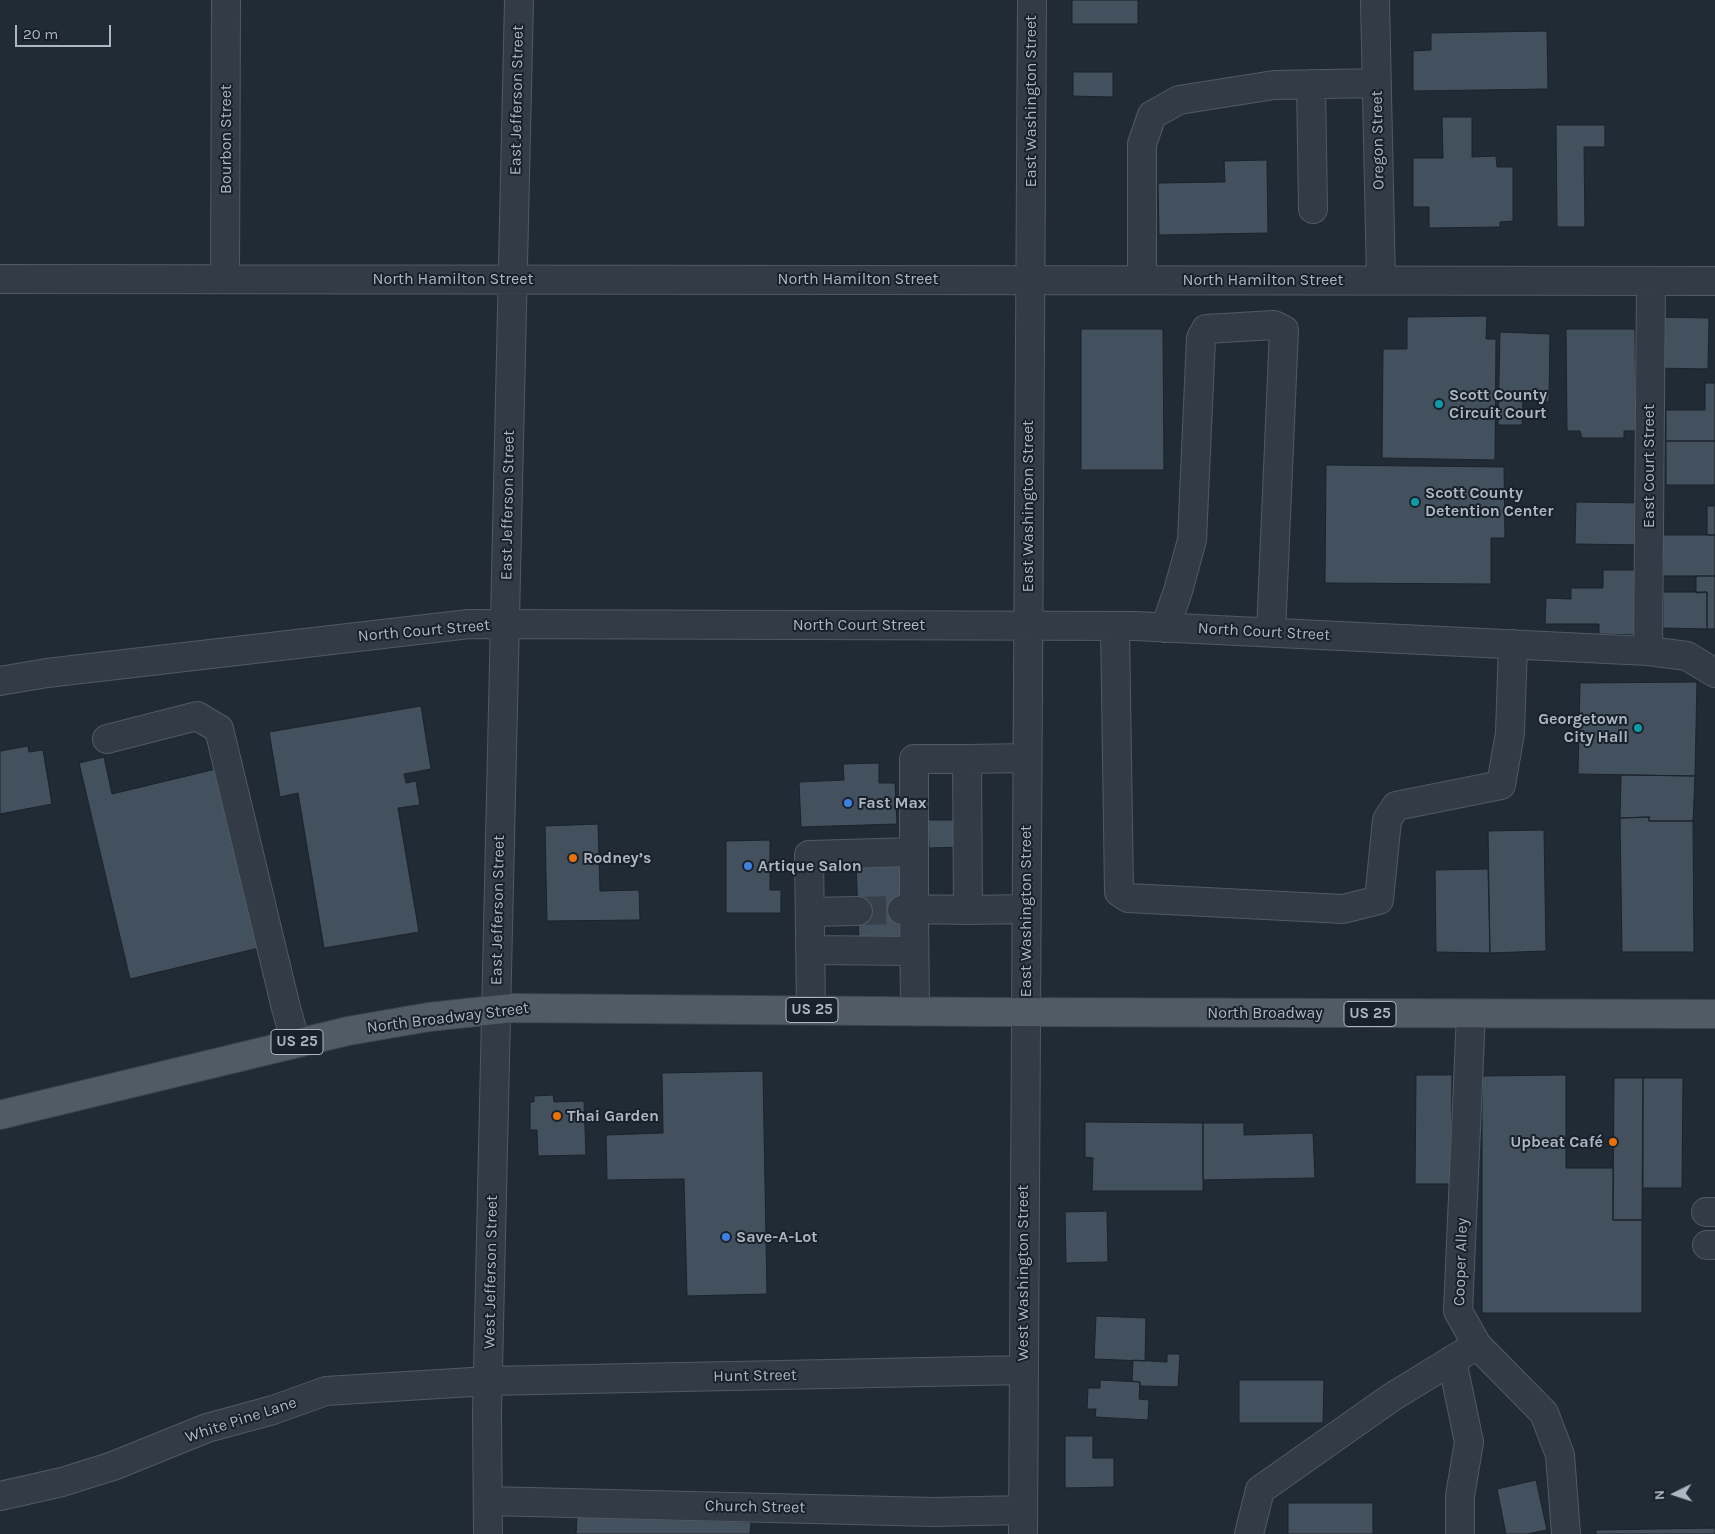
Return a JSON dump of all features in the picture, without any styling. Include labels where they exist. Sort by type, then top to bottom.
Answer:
[{"type":"main road","name":"North Broadway Street","points":[[0,1115],[348,1031],[411,1020],[513,1008],[599,1007],[1026,1012]]},
{"type":"main road","name":"North Broadway","points":[[1026,1012],[1715,1014]]},
{"type":"street","name":"Bourbon Street","points":[[226,0],[226,278]]},
{"type":"street","name":"East Jefferson Street","points":[[496,1010],[519,0]]},
{"type":"street","name":"East Washington Street","points":[[1026,1012],[1032,0]]},
{"type":"street","name":"Oregon Street","points":[[1375,0],[1381,280]]},
{"type":"street","points":[[1142,280],[1142,144],[1152,115],[1179,100],[1274,85],[1377,83]]},
{"type":"street","points":[[1310,84],[1313,209]]},
{"type":"street","name":"North Hamilton Street","points":[[0,279],[1715,281]]},
{"type":"street","name":"East Court Street","points":[[1648,651],[1650,282]]},
{"type":"street","points":[[1165,628],[1192,540],[1201,338],[1206,329],[1274,325],[1284,330],[1271,632]]},
{"type":"street","name":"North Court Street","points":[[0,681],[47,673],[469,624],[1115,626],[1271,632],[1648,651],[1687,656],[1715,673]]},
{"type":"street","points":[[1115,626],[1120,892],[1128,898],[1343,909],[1379,900],[1387,820],[1396,806],[1501,786],[1510,733],[1513,644]]},
{"type":"street","points":[[108,738],[197,716],[219,729],[296,1043]]},
{"type":"street","points":[[915,1011],[914,951],[908,910],[914,852],[914,758],[1027,758]]},
{"type":"street","points":[[968,759],[968,910]]},
{"type":"street","points":[[811,1010],[809,855],[914,852]]},
{"type":"street","points":[[908,910],[1026,909]]},
{"type":"street","points":[[810,912],[858,911]]},
{"type":"street","points":[[810,950],[914,951]]},
{"type":"street","name":"West Jefferson Street","points":[[488,1534],[488,1381],[496,1010]]},
{"type":"street","name":"West Washington Street","points":[[1022,1522],[1026,1012]]},
{"type":"street","name":"Cooper Alley","points":[[1471,1014],[1458,1311],[1477,1345],[1544,1413],[1560,1455],[1566,1534]]},
{"type":"street","points":[[1249,1534],[1260,1490],[1392,1397],[1477,1345]]},
{"type":"street","points":[[1452,1360],[1469,1442],[1460,1496],[1460,1534]]},
{"type":"street","name":"Hunt Street","points":[[488,1381],[1023,1370]]},
{"type":"street","name":"White Pine Lane","points":[[0,1496],[62,1482],[113,1466],[207,1428],[273,1410],[326,1391],[488,1381]]},
{"type":"street","name":"Church Street","points":[[488,1501],[933,1512],[1022,1522]]},
{"type":"building","points":[[1072,0],[1138,0],[1138,24],[1072,24]]},
{"type":"building","points":[[1547,31],[1548,89],[1413,91],[1413,51],[1431,50],[1431,33]]},
{"type":"building","points":[[1073,72],[1113,72],[1113,97],[1073,96]]},
{"type":"building","points":[[1442,117],[1472,117],[1472,157],[1496,156],[1497,167],[1513,167],[1513,221],[1500,222],[1500,227],[1429,228],[1429,207],[1413,207],[1413,158],[1443,158]]},
{"type":"building","points":[[1556,125],[1605,125],[1605,147],[1584,147],[1585,227],[1557,227]]},
{"type":"building","points":[[1267,160],[1268,233],[1159,235],[1158,183],[1225,182],[1224,161]]},
{"type":"building","name":"Scott County Circuit Court","points":[[1487,316],[1486,339],[1496,339],[1495,460],[1382,458],[1383,349],[1407,349],[1407,317]]},
{"type":"building","points":[[1655,317],[1709,318],[1708,369],[1654,368]]},
{"type":"building","points":[[1081,329],[1163,329],[1164,470],[1081,470]]},
{"type":"building","points":[[1566,329],[1635,329],[1636,431],[1624,431],[1624,438],[1582,438],[1580,431],[1567,431]]},
{"type":"building","points":[[1500,332],[1550,334],[1549,402],[1523,401],[1522,425],[1498,425]]},
{"type":"building","points":[[1705,383],[1715,383],[1715,441],[1666,441],[1666,410],[1705,410]]},
{"type":"building","points":[[1666,441],[1715,441],[1715,485],[1666,485]]},
{"type":"building","name":"Scott County Detention Center","points":[[1326,465],[1504,467],[1505,538],[1491,538],[1491,584],[1325,583]]},
{"type":"building","points":[[1576,502],[1644,503],[1643,545],[1575,544]]},
{"type":"building","points":[[1707,506],[1715,506],[1715,535],[1707,535]]},
{"type":"building","points":[[1662,535],[1715,535],[1715,576],[1663,576]]},
{"type":"building","points":[[1603,570],[1637,570],[1636,635],[1599,634],[1599,624],[1545,624],[1546,598],[1571,599],[1571,588],[1603,588]]},
{"type":"building","points":[[1696,576],[1715,576],[1715,629],[1707,629],[1707,592],[1696,593]]},
{"type":"building","points":[[1663,592],[1707,592],[1707,629],[1663,628]]},
{"type":"building","name":"Georgetown City Hall","points":[[1697,682],[1695,776],[1578,774],[1580,683]]},
{"type":"building","points":[[421,706],[431,769],[404,774],[406,783],[416,781],[420,805],[398,808],[419,932],[324,948],[298,793],[280,797],[269,732]]},
{"type":"building","points":[[28,746],[29,752],[43,750],[52,804],[0,814],[0,751]]},
{"type":"building","points":[[104,757],[112,794],[220,768],[263,947],[130,979],[79,763]]},
{"type":"building","name":"Fast Max","points":[[879,763],[879,783],[895,783],[897,824],[801,827],[799,782],[844,780],[843,764]]},
{"type":"building","points":[[1621,775],[1695,776],[1693,821],[1649,821],[1649,817],[1620,818]]},
{"type":"building","points":[[1649,817],[1649,821],[1693,821],[1694,952],[1622,952],[1620,818]]},
{"type":"building","points":[[928,820],[960,820],[961,847],[929,848]]},
{"type":"building","name":"Rodney’s","points":[[598,824],[600,891],[639,890],[640,920],[547,921],[545,826]]},
{"type":"building","points":[[1544,830],[1546,951],[1490,953],[1488,831]]},
{"type":"building","name":"Artique Salon","points":[[770,840],[770,890],[781,890],[781,913],[726,913],[726,841]]},
{"type":"building","points":[[900,860],[904,939],[859,941],[856,862]]},
{"type":"building","points":[[1488,869],[1490,953],[1436,952],[1435,870]]},
{"type":"building","name":"Save-A-Lot","points":[[763,1071],[767,1294],[687,1296],[684,1179],[607,1180],[606,1135],[663,1133],[662,1073]]},
{"type":"building","points":[[1416,1075],[1452,1075],[1451,1184],[1415,1184]]},
{"type":"building","points":[[1566,1075],[1566,1168],[1613,1168],[1613,1220],[1642,1220],[1642,1313],[1482,1313],[1482,1076]]},
{"type":"building","points":[[1614,1078],[1643,1078],[1642,1220],[1613,1220]]},
{"type":"building","points":[[1643,1078],[1683,1078],[1682,1188],[1643,1188]]},
{"type":"building","name":"Thai Garden","points":[[553,1095],[554,1102],[584,1101],[586,1155],[538,1156],[537,1130],[530,1130],[530,1102],[534,1102],[534,1096]]},
{"type":"building","points":[[1085,1122],[1203,1123],[1203,1191],[1092,1191],[1093,1158],[1085,1157]]},
{"type":"building","points":[[1203,1123],[1244,1123],[1244,1135],[1313,1133],[1315,1178],[1203,1180]]},
{"type":"building","points":[[1107,1211],[1108,1262],[1066,1263],[1065,1212]]},
{"type":"building","points":[[1096,1316],[1146,1318],[1145,1361],[1094,1359]]},
{"type":"building","points":[[1167,1354],[1180,1354],[1178,1387],[1140,1386],[1140,1382],[1132,1381],[1133,1360],[1167,1362]]},
{"type":"building","points":[[1100,1380],[1140,1382],[1139,1399],[1149,1400],[1148,1420],[1095,1417],[1096,1409],[1087,1409],[1088,1388],[1100,1388]]},
{"type":"building","points":[[1239,1380],[1324,1380],[1323,1423],[1239,1423]]},
{"type":"building","points":[[1065,1436],[1093,1436],[1093,1458],[1114,1458],[1114,1487],[1065,1488]]},
{"type":"building","points":[[1536,1480],[1547,1530],[1527,1534],[1506,1534],[1497,1489]]},
{"type":"building","points":[[1288,1503],[1373,1503],[1373,1534],[1288,1534]]},
{"type":"building","points":[[577,1517],[751,1522],[750,1534],[576,1534]]},
{"type":"building","points":[[1715,1528],[1715,1534],[1596,1534],[1596,1530]]},
{"type":"tunnel","points":[[858,911],[902,910]]},
{"type":"place","name":"Scott County Circuit Court","points":[[1439,404]]},
{"type":"place","name":"Scott County Detention Center","points":[[1415,502]]},
{"type":"place","name":"Georgetown City Hall","points":[[1638,728]]},
{"type":"place","name":"Fast Max","points":[[848,803]]},
{"type":"place","name":"Rodney’s","points":[[573,858]]},
{"type":"place","name":"Artique Salon","points":[[748,866]]},
{"type":"place","name":"Thai Garden","points":[[557,1116]]},
{"type":"place","name":"Upbeat Café","points":[[1613,1142]]},
{"type":"place","name":"Save-A-Lot","points":[[726,1237]]}]
